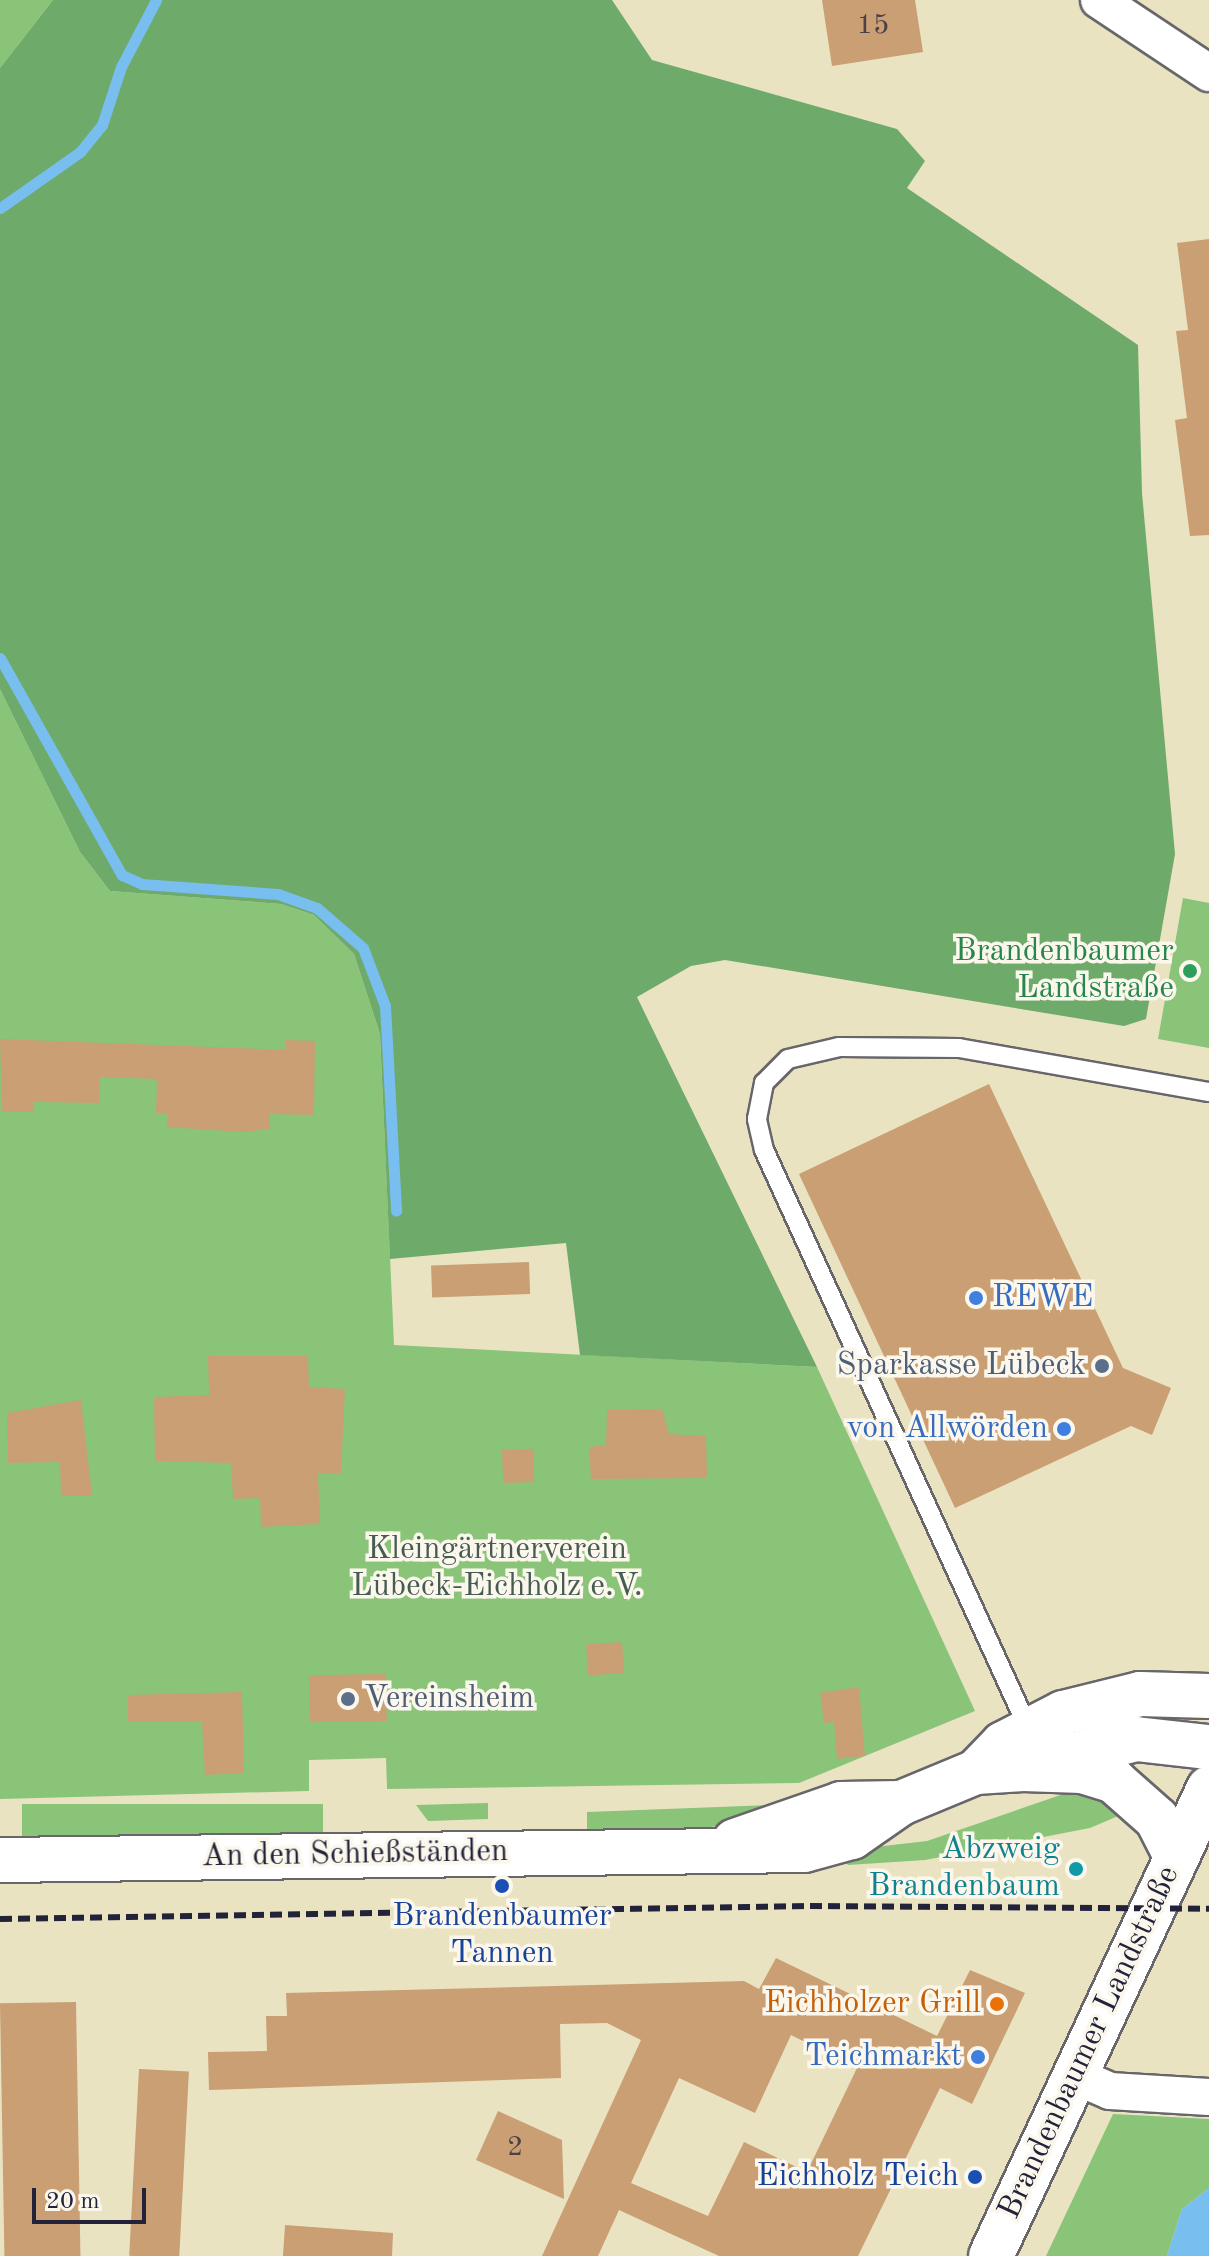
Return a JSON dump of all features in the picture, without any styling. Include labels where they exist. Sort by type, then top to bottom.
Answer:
[{"type":"street","points":[[1099,0],[1209,73]]},
{"type":"street","name":"An den Schießständen","points":[[0,1860],[710,1849],[841,1804],[901,1803],[976,1772],[1031,1726],[1118,1698],[1209,1696]]},
{"type":"street","name":"An den Schießständen","points":[[1023,1769],[1136,1739],[1209,1747]]},
{"type":"street","name":"An den Schießständen","points":[[976,1772],[1023,1769],[1082,1771],[1114,1781],[1157,1819],[1176,1856]]},
{"type":"street","name":"Brandenbaumer Landstraße","points":[[991,2256],[1209,1788]]},
{"type":"street","points":[[1073,2075],[1110,2091],[1209,2097]]},
{"type":"lane","points":[[1023,1769],[1031,1726],[764,1150],[757,1119],[764,1083],[788,1059],[839,1047],[959,1048],[1209,1092]]},
{"type":"green space","points":[[0,0],[53,0],[0,68]]},
{"type":"green space","points":[[53,0],[612,0],[652,60],[897,129],[925,161],[907,188],[1138,345],[1142,493],[1175,854],[1146,1019],[1124,1026],[725,960],[691,966],[637,997],[817,1367],[580,1355],[566,1243],[390,1259],[380,1034],[354,954],[314,915],[281,904],[110,891],[80,852],[0,689],[0,68]]},
{"type":"green space","name":"Kleingärtnerverein Lübeck-Eichholz e.V.","points":[[0,689],[80,852],[110,891],[281,904],[314,915],[354,954],[380,1034],[394,1345],[817,1367],[975,1711],[799,1783],[387,1789],[386,1758],[309,1760],[309,1791],[0,1799]]},
{"type":"green space","name":"Brandenbaumer Landstraße","points":[[1183,898],[1209,903],[1209,1048],[1158,1039]]},
{"type":"green space","points":[[1081,1788],[1130,1811],[1090,1828],[925,1860],[848,1865],[840,1851],[927,1841]]},
{"type":"green space","points":[[488,1803],[488,1819],[428,1821],[416,1805]]},
{"type":"green space","points":[[22,1804],[323,1804],[323,1837],[22,1837]]},
{"type":"green space","points":[[768,1805],[750,1819],[706,1828],[587,1834],[587,1812]]},
{"type":"green space","points":[[1113,2114],[1209,2119],[1209,2188],[1182,2209],[1167,2256],[1046,2256]]},
{"type":"water","points":[[1209,2188],[1209,2256],[1167,2256],[1182,2209]]},
{"type":"building","points":[[822,0],[915,0],[923,52],[832,66]]},
{"type":"building","points":[[1209,239],[1209,535],[1190,536],[1175,420],[1187,418],[1176,331],[1188,330],[1177,243]]},
{"type":"building","points":[[0,1039],[286,1050],[286,1040],[315,1041],[314,1115],[270,1114],[270,1129],[244,1132],[167,1127],[168,1114],[156,1113],[157,1079],[100,1077],[99,1103],[34,1102],[34,1112],[2,1112]]},
{"type":"building","points":[[989,1084],[1123,1368],[1171,1388],[1152,1435],[1131,1426],[955,1508],[799,1174]]},
{"type":"building","points":[[529,1262],[530,1294],[432,1297],[431,1265]]},
{"type":"building","points":[[208,1356],[308,1356],[309,1387],[345,1389],[341,1473],[318,1474],[320,1524],[261,1527],[260,1498],[233,1499],[231,1463],[155,1461],[154,1397],[209,1395]]},
{"type":"building","points":[[81,1400],[92,1495],[61,1496],[60,1462],[8,1463],[7,1413]]},
{"type":"building","points":[[662,1409],[669,1434],[706,1436],[707,1478],[591,1479],[589,1447],[606,1445],[607,1410]]},
{"type":"building","points":[[533,1449],[534,1482],[503,1483],[502,1450]]},
{"type":"building","points":[[622,1642],[624,1673],[588,1675],[586,1645]]},
{"type":"building","name":"Vereinsheim","points":[[386,1674],[387,1721],[310,1722],[309,1675]]},
{"type":"building","points":[[859,1687],[865,1756],[837,1759],[834,1722],[824,1723],[820,1693]]},
{"type":"building","points":[[242,1692],[244,1773],[205,1775],[202,1722],[128,1722],[128,1695]]},
{"type":"building","points":[[776,1958],[937,2036],[970,1970],[1025,1993],[972,2104],[940,2088],[858,2256],[719,2256],[619,2210],[598,2256],[542,2256],[641,2040],[607,2023],[560,2024],[561,2078],[209,2090],[208,2052],[267,2051],[266,2016],[287,2016],[286,1993],[744,1981],[759,1989]],"holes":[[[791,2035],[857,2068],[807,2172],[744,2142],[708,2216],[631,2183],[679,2078],[755,2113]]]},
{"type":"building","points":[[76,2002],[80,2256],[4,2256],[0,2003]]},
{"type":"building","points":[[139,2069],[189,2072],[179,2256],[129,2256]]},
{"type":"building","points":[[498,2111],[562,2140],[564,2199],[476,2160]]},
{"type":"building","points":[[285,2225],[393,2233],[392,2256],[283,2256]]},
{"type":"waterway","points":[[0,208],[80,152],[102,125],[121,67],[156,0]]},
{"type":"waterway","points":[[0,658],[122,875],[142,884],[278,894],[317,908],[363,948],[385,1006],[396,1211]]},
{"type":"railway","points":[[0,1919],[810,1906],[1209,1909]]},
{"type":"place","name":"Brandenbaumer Landstraße","points":[[1190,971]]},
{"type":"place","name":"REWE","points":[[976,1298]]},
{"type":"place","name":"Sparkasse Lübeck","points":[[1102,1366]]},
{"type":"place","name":"von Allwörden","points":[[1064,1429]]},
{"type":"place","name":"Vereinsheim","points":[[348,1699]]},
{"type":"place","name":"Abzweig Brandenbaum","points":[[1076,1869]]},
{"type":"place","name":"Brandenbaumer Tannen","points":[[502,1886]]},
{"type":"place","name":"Eichholzer Grill","points":[[997,2004]]},
{"type":"place","name":"Teichmarkt","points":[[978,2057]]},
{"type":"place","name":"Eichholz Teich","points":[[975,2177]]}]
